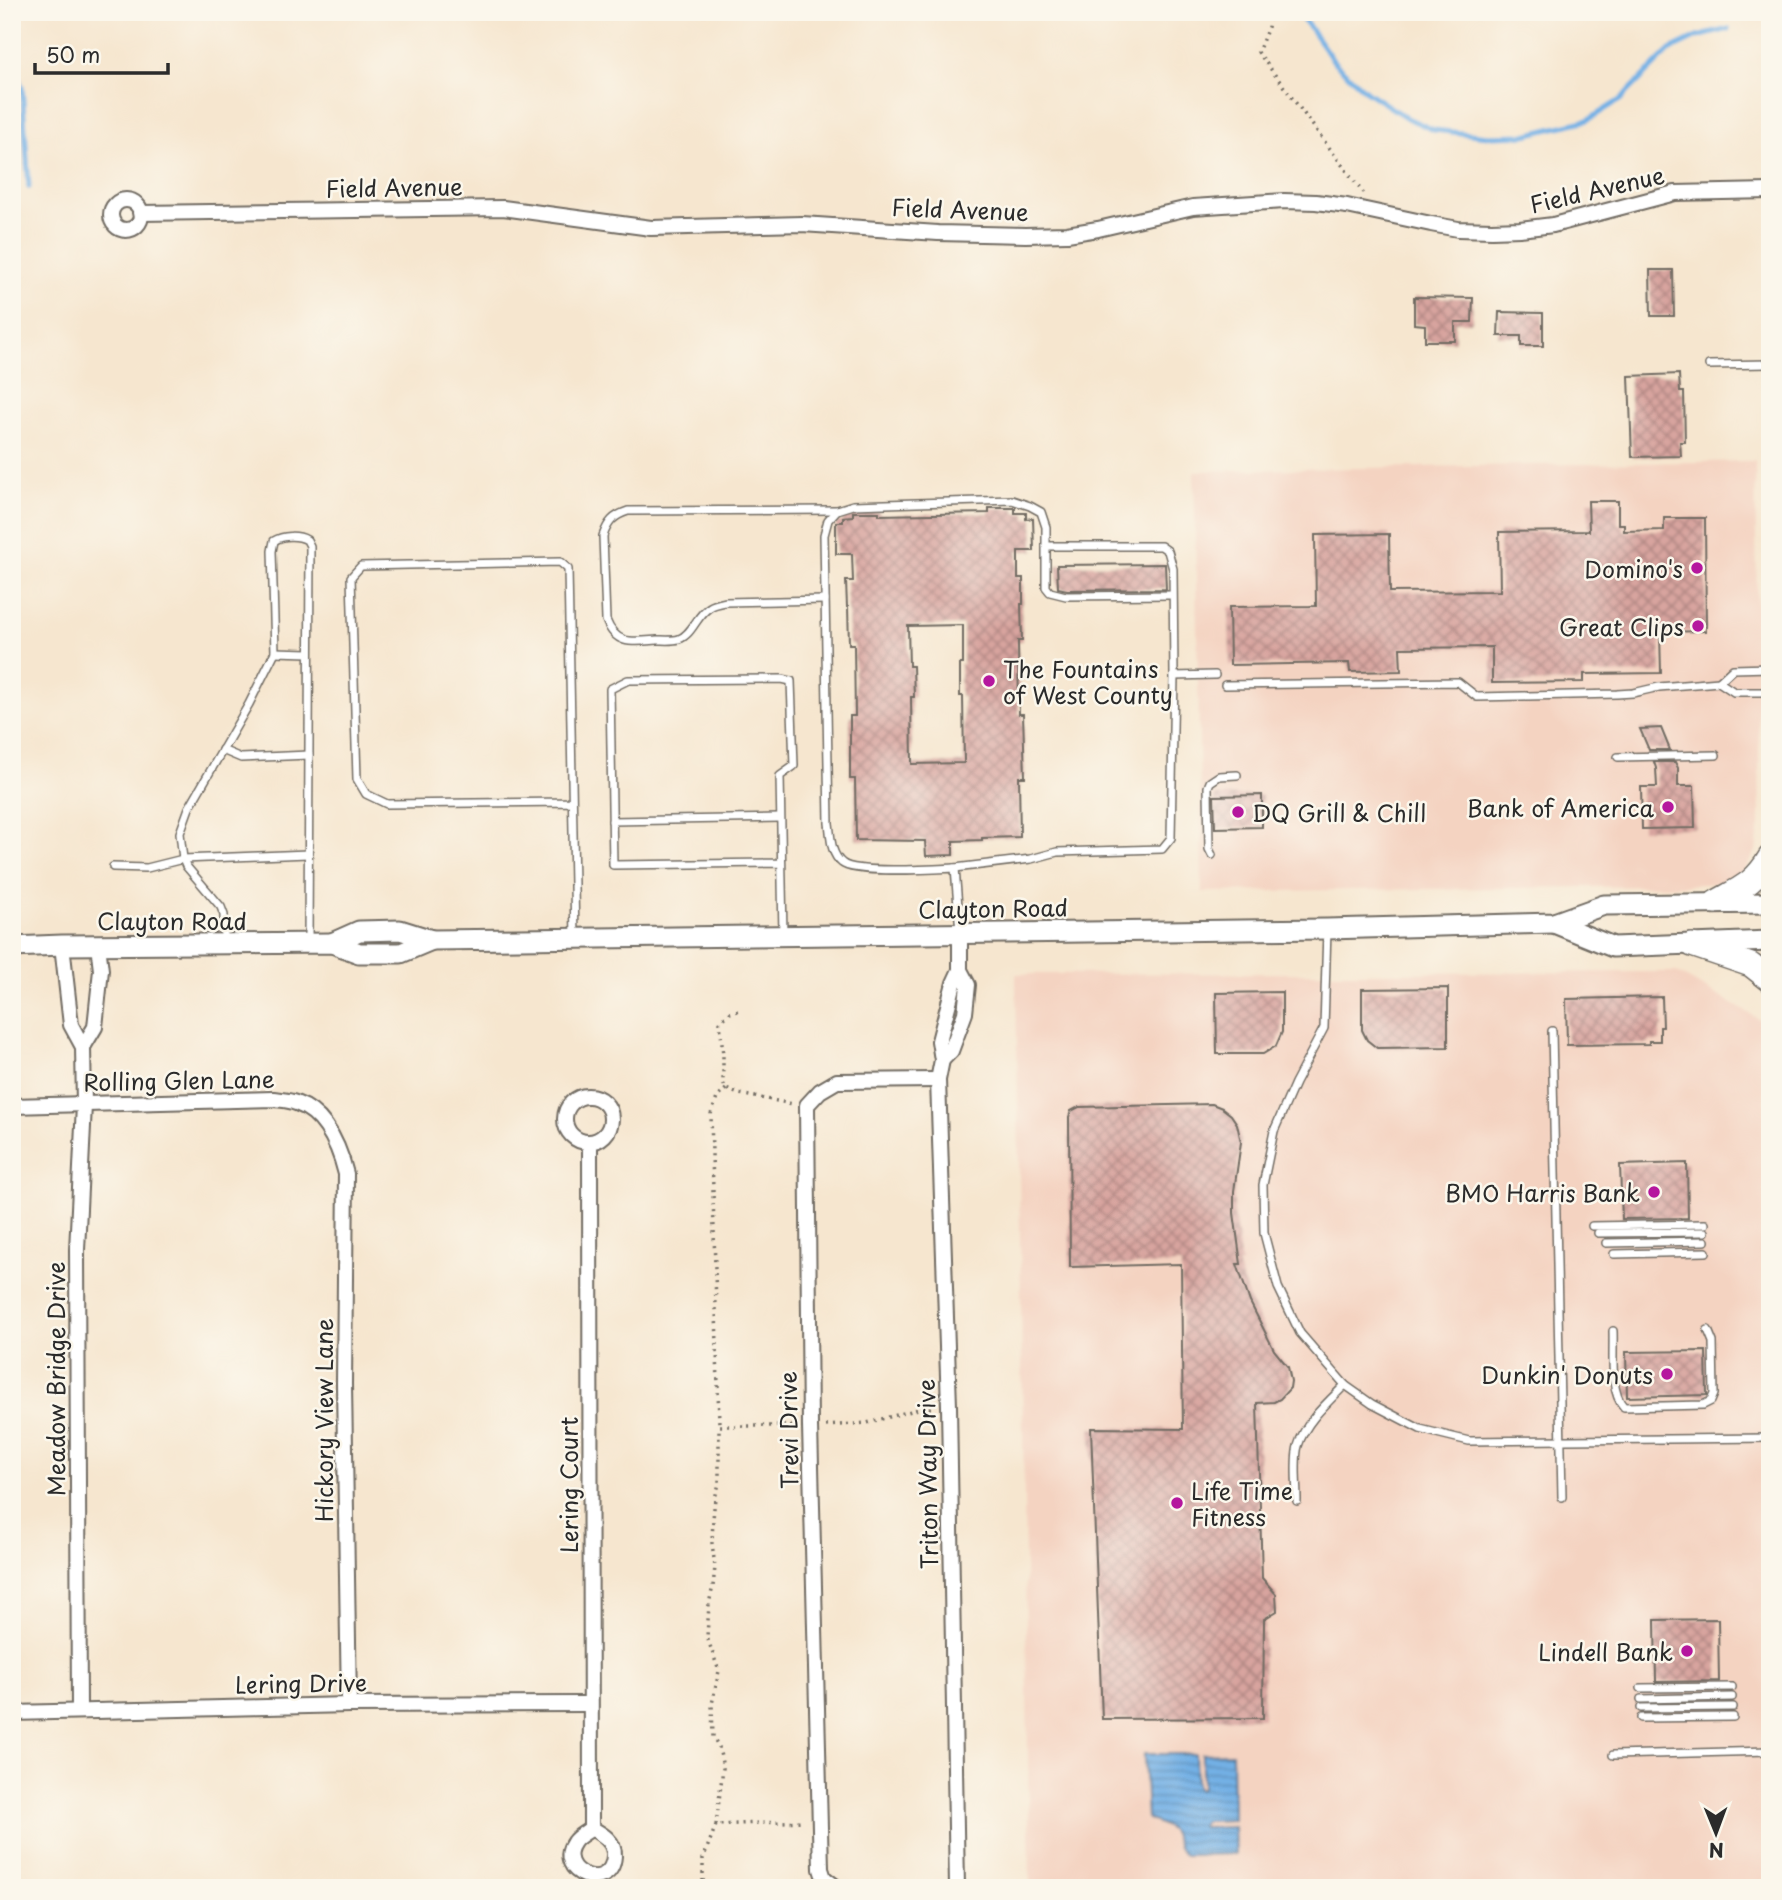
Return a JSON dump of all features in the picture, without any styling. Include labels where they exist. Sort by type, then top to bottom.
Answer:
[{"type":"main road","points":[[1717,902],[1750,882],[1770,857]]},
{"type":"main road","name":"Clayton Road","points":[[12,947],[331,943],[359,931],[400,930],[432,940],[1328,929],[1554,923],[1604,905],[1770,903]]},
{"type":"main road","name":"Clayton Road","points":[[1554,923],[1613,947],[1770,941]]},
{"type":"main road","points":[[1692,945],[1751,965],[1770,980]]},
{"type":"street","name":"Field Avenue","points":[[140,213],[503,208],[651,228],[802,224],[938,233],[1025,235],[1067,234],[1098,229],[1193,207],[1284,201],[1347,206],[1444,227],[1492,230],[1553,225],[1675,193],[1770,191]]},
{"type":"street","name":"Triton Way Drive","points":[[957,1888],[949,1406],[938,1080],[942,1060],[951,1051],[965,1013],[968,985],[960,970],[960,933]]},
{"type":"street","name":"Meadow Bridge Drive","points":[[62,945],[71,1026],[83,1046],[84,1105],[77,1250],[79,1711]]},
{"type":"street","name":"Meadow Bridge Drive","points":[[83,1046],[95,1027],[101,970],[98,945]]},
{"type":"street","name":"Trevi Drive","points":[[837,1888],[824,1878],[821,1869],[810,1426],[807,1105],[820,1091],[837,1081],[938,1080]]},
{"type":"street","name":"Rolling Glen Lane","points":[[12,1106],[273,1099],[295,1102],[313,1112],[323,1121],[331,1137]]},
{"type":"street","name":"Hickory View Lane","points":[[331,1137],[342,1157],[346,1174],[344,1384],[349,1705]]},
{"type":"street","name":"Lering Court","points":[[590,1142],[591,1828]]},
{"type":"street","name":"Lering Drive","points":[[12,1713],[349,1705],[590,1704]]},
{"type":"lane","points":[[1709,365],[1770,364]]},
{"type":"lane","points":[[825,600],[726,602],[711,606],[699,615],[687,634],[679,639],[633,642],[621,639],[610,631],[606,620],[603,536],[614,516],[628,511],[837,510],[853,505],[1012,500],[1041,512],[1046,527],[1046,587],[1050,592],[1066,596],[1172,596]]},
{"type":"lane","points":[[837,510],[828,520],[824,535],[829,823],[834,854],[844,866],[853,868],[955,868],[1031,859],[1056,852],[1162,849],[1171,838],[1174,676],[1171,558],[1168,551],[1161,546],[1046,546]]},
{"type":"lane","points":[[224,944],[224,915],[221,906],[185,863],[180,833],[189,808],[275,652],[272,551],[274,541],[280,537],[302,537],[310,546],[308,943]]},
{"type":"lane","points":[[572,802],[387,804],[366,794],[357,779],[351,577],[360,566],[560,562],[568,569],[575,939]]},
{"type":"lane","points":[[275,652],[309,653]]},
{"type":"lane","points":[[1225,685],[1458,682],[1477,697],[1633,693],[1658,687],[1719,682],[1733,669],[1770,668]]},
{"type":"lane","points":[[1174,676],[1215,675]]},
{"type":"lane","points":[[781,863],[613,865],[610,689],[628,680],[791,681],[794,766],[780,776],[783,936]]},
{"type":"lane","points":[[1719,682],[1734,692],[1770,692]]},
{"type":"lane","points":[[222,750],[241,758],[309,755]]},
{"type":"lane","points":[[1618,757],[1716,755]]},
{"type":"lane","points":[[1212,855],[1209,849],[1208,787],[1210,782],[1219,776],[1237,775]]},
{"type":"lane","points":[[612,821],[780,818]]},
{"type":"lane","points":[[113,867],[147,868],[308,854]]},
{"type":"lane","points":[[955,868],[960,933]]},
{"type":"lane","points":[[1328,929],[1324,1027],[1274,1131],[1263,1185],[1264,1233],[1278,1287],[1300,1333],[1345,1385],[1372,1404],[1420,1429],[1469,1441],[1770,1438]]},
{"type":"lane","points":[[1552,1031],[1562,1497]]},
{"type":"lane","points":[[1592,1226],[1705,1228],[1598,1233]]},
{"type":"lane","points":[[1605,1243],[1706,1241]]},
{"type":"lane","points":[[1614,1254],[1706,1252]]},
{"type":"lane","points":[[1613,1331],[1615,1389],[1618,1401],[1624,1407],[1703,1405],[1711,1401],[1714,1394],[1713,1342],[1708,1330]]},
{"type":"lane","points":[[1297,1501],[1297,1448],[1304,1432],[1345,1385]]},
{"type":"lane","points":[[1641,1688],[1732,1687]]},
{"type":"lane","points":[[1641,1699],[1732,1697]]},
{"type":"lane","points":[[1641,1708],[1733,1706]]},
{"type":"lane","points":[[1641,1718],[1733,1717]]},
{"type":"lane","points":[[1613,1755],[1770,1751]]},
{"type":"path","points":[[1271,12],[1258,52],[1363,193]]},
{"type":"path","points":[[738,1011],[730,1013],[720,1021],[723,1083],[726,1089],[795,1105]]},
{"type":"path","points":[[703,1888],[703,1859],[716,1825],[723,1768],[719,1747],[713,1737],[712,1704],[719,1671],[707,1637],[715,1567],[715,1498],[719,1484],[711,1114],[716,1098],[726,1089]]},
{"type":"path","points":[[826,1426],[867,1423],[922,1408],[934,1408]]},
{"type":"path","points":[[719,1426],[797,1426]]},
{"type":"path","points":[[716,1825],[804,1821]]},
{"type":"shaded area","points":[[1755,461],[1760,823],[1756,851],[1742,874],[1719,883],[1667,886],[1202,892],[1194,471]]},
{"type":"shaded area","points":[[1676,972],[1764,1022],[1770,1348],[1770,1888],[1030,1888],[1016,974]]},
{"type":"water","points":[[1232,1753],[1233,1820],[1204,1821],[1202,1826],[1234,1827],[1235,1854],[1185,1855],[1169,1828],[1147,1818],[1144,1754],[1195,1754],[1196,1787],[1201,1790],[1202,1754]]},
{"type":"building","points":[[1650,270],[1673,270],[1674,316],[1651,316]]},
{"type":"building","points":[[1414,297],[1473,298],[1472,322],[1455,322],[1455,341],[1425,341],[1425,325],[1414,324]]},
{"type":"building","points":[[1499,312],[1543,313],[1543,346],[1521,346],[1521,336],[1498,336]]},
{"type":"building","points":[[1679,374],[1680,392],[1684,392],[1685,442],[1680,442],[1681,456],[1632,457],[1629,376]]},
{"type":"building","points":[[1588,501],[1618,501],[1618,524],[1624,524],[1624,531],[1664,530],[1664,518],[1705,518],[1706,631],[1660,632],[1661,673],[1584,674],[1584,682],[1492,683],[1492,647],[1400,648],[1401,671],[1350,672],[1349,663],[1230,665],[1229,607],[1316,606],[1315,535],[1389,534],[1390,592],[1500,591],[1499,532],[1589,531]]},
{"type":"building","name":"The Fountains of West County","points":[[989,508],[1015,508],[1015,513],[1026,513],[1026,519],[1033,518],[1034,551],[1018,551],[1018,578],[1023,578],[1022,641],[1018,641],[1019,714],[1023,714],[1025,777],[1019,777],[1020,837],[953,841],[953,855],[926,856],[925,841],[856,840],[855,779],[850,779],[850,716],[855,716],[854,644],[849,644],[846,581],[853,581],[852,554],[836,554],[836,522],[843,522],[843,517],[853,516],[853,512],[879,512],[879,515],[989,513]],"holes":[[[963,625],[963,664],[960,664],[960,696],[963,696],[964,763],[912,764],[911,697],[914,697],[913,666],[909,666],[908,626]]]},
{"type":"building","points":[[1165,564],[1166,589],[1058,588],[1057,565]]},
{"type":"building","points":[[1661,728],[1670,750],[1649,750],[1640,729]]},
{"type":"building","name":"Bank of America","points":[[1654,762],[1675,762],[1678,768],[1678,786],[1694,786],[1695,828],[1642,829],[1641,787],[1657,787]]},
{"type":"building","name":"DQ Grill & Chill","points":[[1262,795],[1262,827],[1215,828],[1214,796]]},
{"type":"building","points":[[1448,988],[1448,1047],[1377,1048],[1367,1040],[1362,1030],[1362,989]]},
{"type":"building","points":[[1282,992],[1282,1032],[1276,1046],[1263,1054],[1217,1054],[1216,993]]},
{"type":"building","points":[[1662,997],[1663,1027],[1660,1027],[1660,1041],[1649,1041],[1649,1044],[1567,1045],[1566,999]]},
{"type":"building","points":[[1212,1104],[1231,1115],[1237,1124],[1241,1142],[1234,1191],[1241,1264],[1237,1264],[1250,1302],[1274,1350],[1288,1367],[1291,1381],[1290,1388],[1280,1399],[1257,1403],[1262,1578],[1276,1594],[1277,1611],[1264,1619],[1263,1718],[1102,1719],[1091,1428],[1183,1429],[1181,1264],[1070,1267],[1069,1117],[1071,1111],[1079,1107]]},
{"type":"building","name":"BMO Harris Bank","points":[[1687,1163],[1688,1218],[1622,1219],[1620,1165]]},
{"type":"building","name":"Dunkin' Donuts","points":[[1706,1351],[1707,1395],[1627,1397],[1626,1352]]},
{"type":"building","name":"Lindell Bank","points":[[1718,1619],[1719,1681],[1656,1682],[1655,1620]]},
{"type":"waterway","points":[[1295,12],[1308,25],[1335,63],[1367,92],[1407,118],[1434,130],[1488,136],[1525,135],[1588,120],[1620,100],[1670,50],[1697,37],[1729,29]]},
{"type":"waterway","points":[[12,64],[22,87],[29,187]]},
{"type":"place","name":"Domino's","points":[[1697,568]]},
{"type":"place","name":"Great Clips","points":[[1698,626]]},
{"type":"place","name":"The Fountains of West County","points":[[989,681]]},
{"type":"place","name":"Bank of America","points":[[1668,807]]},
{"type":"place","name":"DQ Grill & Chill","points":[[1238,812]]},
{"type":"place","name":"BMO Harris Bank","points":[[1654,1192]]},
{"type":"place","name":"Dunkin' Donuts","points":[[1667,1374]]},
{"type":"place","name":"Life Time Fitness","points":[[1177,1503]]},
{"type":"place","name":"Lindell Bank","points":[[1687,1651]]}]
